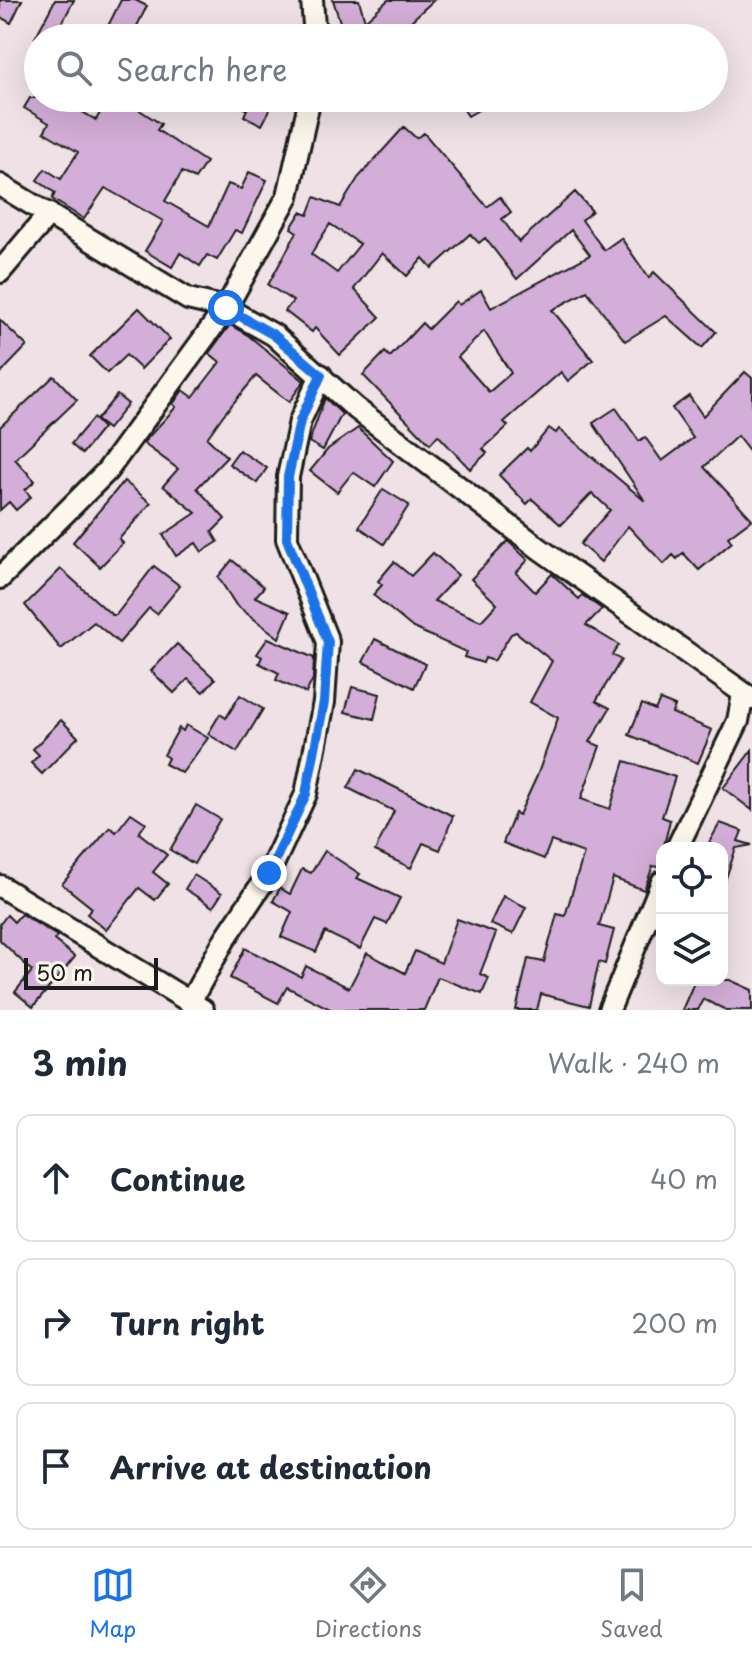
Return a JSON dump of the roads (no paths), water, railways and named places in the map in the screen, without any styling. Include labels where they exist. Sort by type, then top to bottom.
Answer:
[{"type":"street","points":[[312,0],[314,24]]},
{"type":"street","points":[[0,578],[107,471],[226,308],[288,196],[307,112]]},
{"type":"street","points":[[0,185],[188,299],[209,307],[226,308],[274,335],[354,407],[540,549],[748,697],[680,842]]},
{"type":"street","points":[[0,272],[49,214]]},
{"type":"street","points":[[0,886],[196,1006],[225,939],[269,873],[306,794],[324,702],[328,642],[287,539],[288,477],[300,421],[321,375]]},
{"type":"street","points":[[609,1010],[656,896]]}]
